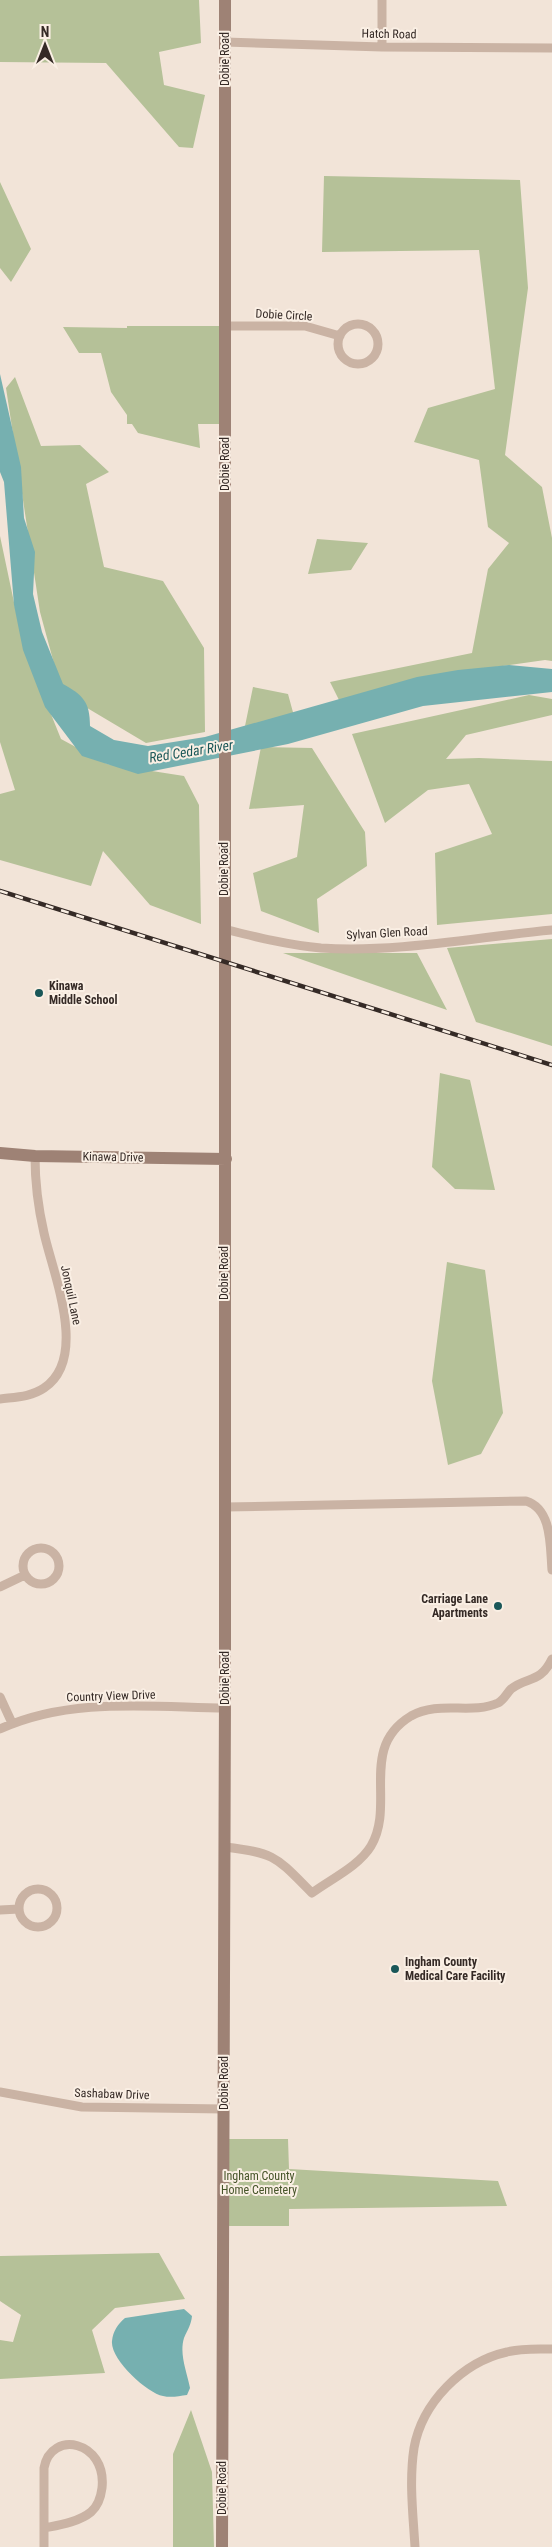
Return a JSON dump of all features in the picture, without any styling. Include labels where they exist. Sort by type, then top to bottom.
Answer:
[{"type":"street","name":"Dobie Road","points":[[222,2547],[226,1159],[224,929],[225,0]]},
{"type":"street","points":[[382,0],[382,47]]},
{"type":"street","name":"Hatch Road","points":[[225,42],[382,47],[552,48]]},
{"type":"street","name":"Dobie Circle","points":[[225,326],[305,326],[340,336]]},
{"type":"street","points":[[351,326],[366,326],[377,336],[377,352],[366,363],[350,362],[340,352],[340,336],[351,326]]},
{"type":"street","name":"Sylvan Glen Road","points":[[224,929],[301,945],[344,948],[414,945],[552,930]]},
{"type":"street","name":"Kinawa Drive","points":[[0,1153],[35,1156],[226,1159]]},
{"type":"street","name":"Jonquil Lane","points":[[0,1399],[30,1395],[45,1388],[55,1378],[63,1364],[67,1343],[65,1318],[38,1201],[35,1156]]},
{"type":"street","points":[[225,1507],[526,1501],[541,1509],[548,1519],[552,1570]]},
{"type":"street","points":[[46,1548],[56,1555],[60,1566],[59,1572],[52,1582],[40,1585],[29,1580],[25,1575],[23,1563],[29,1552],[34,1549],[46,1548]]},
{"type":"street","points":[[0,1587],[25,1575]]},
{"type":"street","points":[[225,1847],[258,1851],[270,1855],[312,1893],[363,1856],[376,1838],[379,1825],[381,1758],[388,1741],[398,1726],[412,1716],[428,1710],[498,1703],[513,1688],[530,1681],[542,1673],[552,1659]]},
{"type":"street","points":[[0,1697],[12,1723]]},
{"type":"street","name":"Country View Drive","points":[[0,1729],[45,1712],[94,1707],[225,1708]]},
{"type":"street","points":[[38,1889],[53,1896],[57,1907],[53,1920],[48,1924],[36,1927],[24,1921],[19,1909],[22,1897],[38,1889]]},
{"type":"street","points":[[0,1910],[19,1909]]},
{"type":"street","name":"Sashabaw Drive","points":[[0,2092],[82,2107],[224,2109]]},
{"type":"street","points":[[415,2547],[412,2482],[414,2450],[424,2421],[442,2392],[464,2371],[493,2356],[518,2350],[552,2349]]},
{"type":"street","points":[[44,2528],[82,2517],[91,2512],[97,2505],[102,2488],[102,2473],[97,2459],[85,2448],[71,2445],[58,2448],[46,2460],[44,2468],[44,2528],[44,2547]]},
{"type":"green space","points":[[0,0],[199,0],[201,43],[159,52],[164,85],[205,95],[193,148],[179,147],[106,63],[0,62]]},
{"type":"green space","points":[[324,176],[520,180],[528,288],[505,455],[542,487],[552,538],[552,661],[545,660],[431,676],[340,702],[330,682],[472,653],[488,569],[509,543],[488,527],[479,460],[414,442],[428,408],[495,389],[479,250],[322,252]]},
{"type":"green space","points":[[0,182],[31,249],[11,282],[0,268]]},
{"type":"green space","points":[[127,326],[220,326],[219,424],[198,424],[200,448],[138,433],[132,424],[127,424],[127,415],[111,392],[101,353],[79,353],[63,327],[127,328]]},
{"type":"green space","points":[[15,377],[41,446],[80,445],[109,472],[86,484],[104,567],[163,581],[204,648],[205,732],[146,743],[62,693],[40,612],[6,388]]},
{"type":"green space","points":[[0,536],[23,645],[61,739],[107,764],[184,776],[199,805],[201,924],[150,905],[103,851],[91,886],[0,860],[0,794],[15,790],[0,742]]},
{"type":"green space","points":[[317,539],[368,543],[351,570],[308,574]]},
{"type":"green space","points":[[253,687],[288,694],[294,716],[245,726]]},
{"type":"green space","points":[[529,695],[552,699],[552,715],[466,735],[446,759],[479,758],[552,761],[552,914],[437,925],[435,853],[492,834],[469,784],[428,790],[385,823],[352,734]]},
{"type":"green space","points":[[261,747],[312,748],[365,832],[367,866],[317,899],[319,933],[261,911],[253,873],[297,857],[304,805],[249,809]]},
{"type":"green space","points":[[552,939],[552,1046],[476,1022],[447,948]]},
{"type":"green space","points":[[283,953],[417,953],[447,1010]]},
{"type":"green space","points":[[440,1073],[470,1080],[495,1190],[455,1189],[432,1167]]},
{"type":"green space","points":[[447,1262],[485,1270],[503,1413],[481,1454],[448,1465],[432,1381]]},
{"type":"green space","name":"Ingham County Home Cemetery","points":[[229,2139],[288,2139],[289,2169],[498,2181],[507,2206],[289,2209],[289,2226],[228,2226]]},
{"type":"green space","points":[[159,2253],[185,2299],[115,2308],[92,2330],[105,2373],[0,2379],[0,2340],[13,2342],[21,2315],[0,2301],[0,2256]]},
{"type":"green space","points":[[191,2410],[212,2472],[214,2547],[173,2547],[173,2454]]},
{"type":"water","name":"Red Cedar River","points":[[0,374],[21,467],[24,518],[35,552],[33,594],[42,632],[63,684],[76,692],[87,705],[90,726],[114,740],[148,746],[205,737],[417,677],[458,670],[509,665],[552,669],[552,692],[423,706],[288,744],[138,774],[82,756],[45,707],[23,650],[14,605],[4,482],[0,472]]},
{"type":"water","points":[[184,2309],[192,2316],[182,2350],[190,2388],[187,2395],[163,2396],[148,2389],[123,2366],[113,2348],[113,2334],[125,2318]]},
{"type":"railway","points":[[0,891],[552,1065]]},
{"type":"place","name":"Kinawa Middle School","points":[[39,993]]},
{"type":"place","name":"Carriage Lane Apartments","points":[[498,1606]]},
{"type":"place","name":"Ingham County Medical Care Facility","points":[[395,1969]]}]
